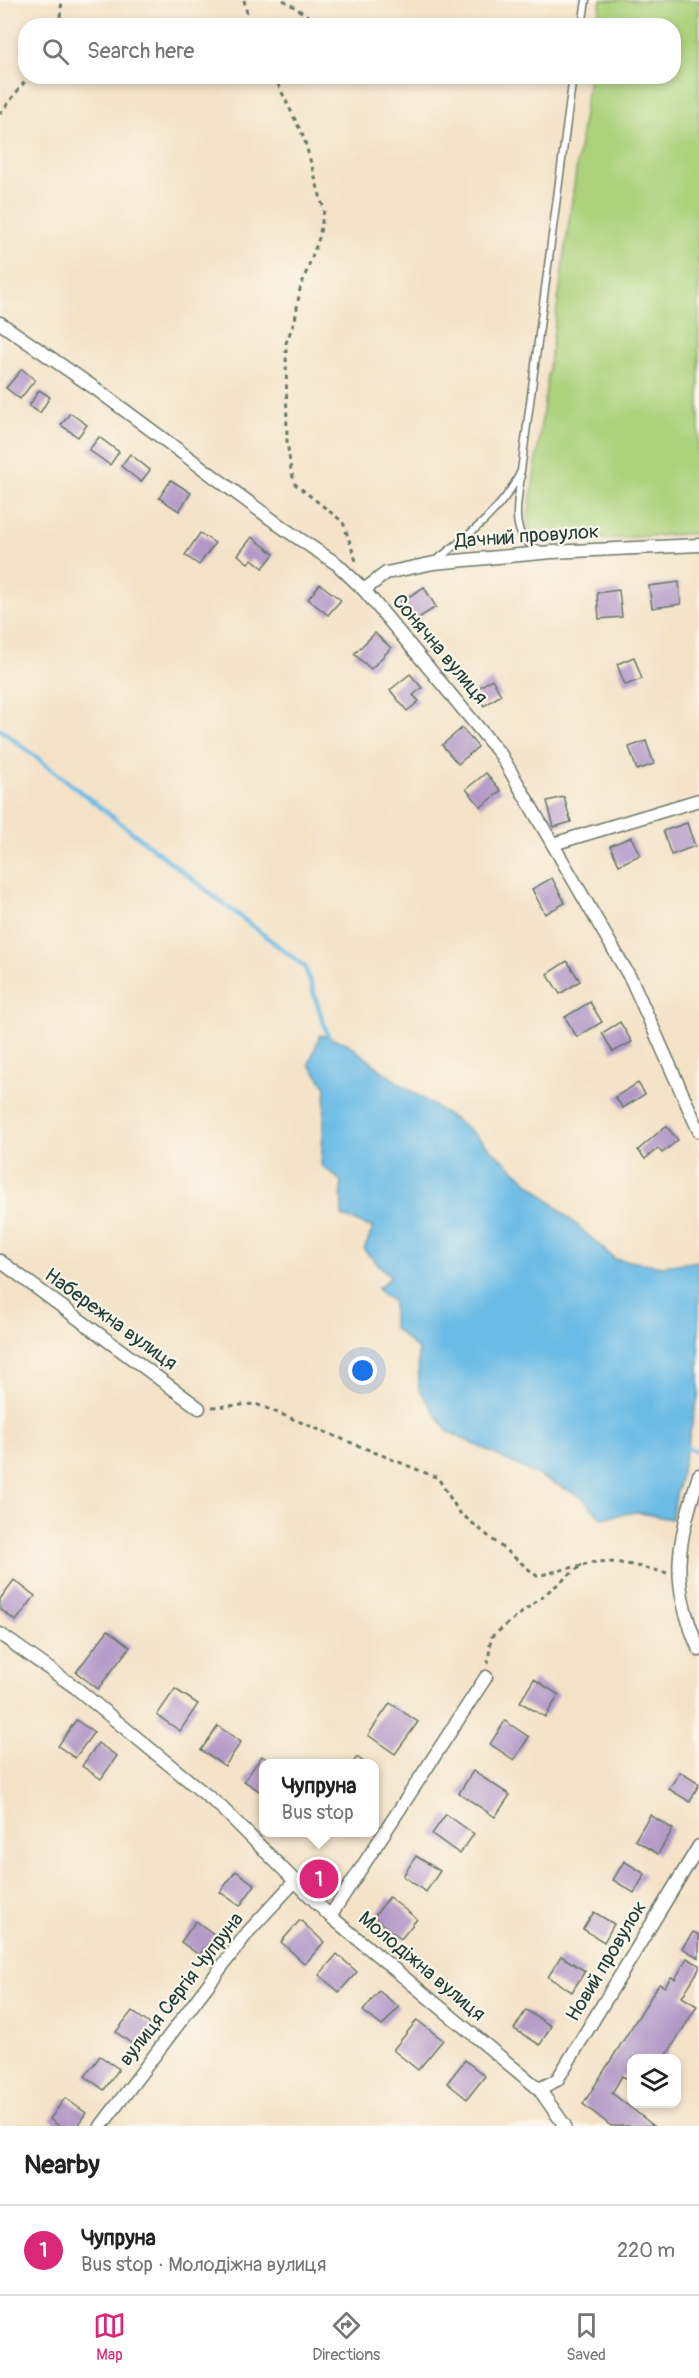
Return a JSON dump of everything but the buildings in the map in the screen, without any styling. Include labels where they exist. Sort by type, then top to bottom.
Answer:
[{"type":"street","name":"Сонячна вулиця","points":[[0,323],[96,389],[286,530],[338,564],[364,590],[501,754],[633,981],[699,1131]]},
{"type":"street","name":"Дачний провулок","points":[[364,590],[386,573],[434,562],[552,552],[699,545]]},
{"type":"street","points":[[553,844],[699,800]]},
{"type":"street","name":"Набережна вулиця","points":[[0,1261],[199,1408]]},
{"type":"street","points":[[699,1475],[682,1531],[678,1575],[686,1618],[699,1650]]},
{"type":"street","name":"Молодіжна вулиця","points":[[0,1635],[75,1687],[222,1808],[330,1916],[539,2089],[565,2126]]},
{"type":"street","points":[[330,1916],[486,1677]]},
{"type":"street","name":"Новий провулок","points":[[539,2089],[557,2080],[699,1846]]},
{"type":"street","name":"вулиця Сергія Чупруна","points":[[101,2126],[248,1932],[296,1880]]},
{"type":"lane","points":[[583,18],[586,0]]},
{"type":"lane","points":[[552,552],[537,548],[525,540],[518,529],[516,515],[572,84]]},
{"type":"lane","points":[[434,562],[494,512],[513,489],[521,471]]},
{"type":"path","points":[[60,18],[62,0]]},
{"type":"path","points":[[244,0],[248,18]]},
{"type":"path","points":[[283,0],[308,16],[316,18]]},
{"type":"path","points":[[0,114],[22,84]]},
{"type":"path","points":[[278,84],[304,138],[324,210],[319,238],[300,289],[295,320],[286,343],[287,441],[291,470],[295,484],[343,522],[364,590]]},
{"type":"path","points":[[199,1408],[256,1404],[438,1478],[459,1512],[537,1576],[593,1561],[678,1575]]},
{"type":"path","points":[[486,1677],[491,1637],[582,1565]]},
{"type":"green space","points":[[601,0],[699,0],[699,533],[542,543],[527,527],[588,84],[681,84],[681,18],[598,18]]},
{"type":"water","points":[[320,1035],[347,1043],[393,1079],[466,1127],[615,1259],[663,1266],[699,1261],[699,1393],[671,1519],[636,1512],[601,1518],[582,1497],[447,1431],[419,1389],[418,1350],[393,1327],[393,1302],[377,1289],[391,1277],[364,1250],[373,1228],[342,1216],[341,1181],[321,1165],[326,1087],[309,1064]]},
{"type":"waterway","points":[[0,729],[305,967],[330,1042]]},
{"type":"waterway","points":[[681,1447],[699,1451]]},
{"type":"place","name":"Чупруна","points":[[319,1879]]}]
